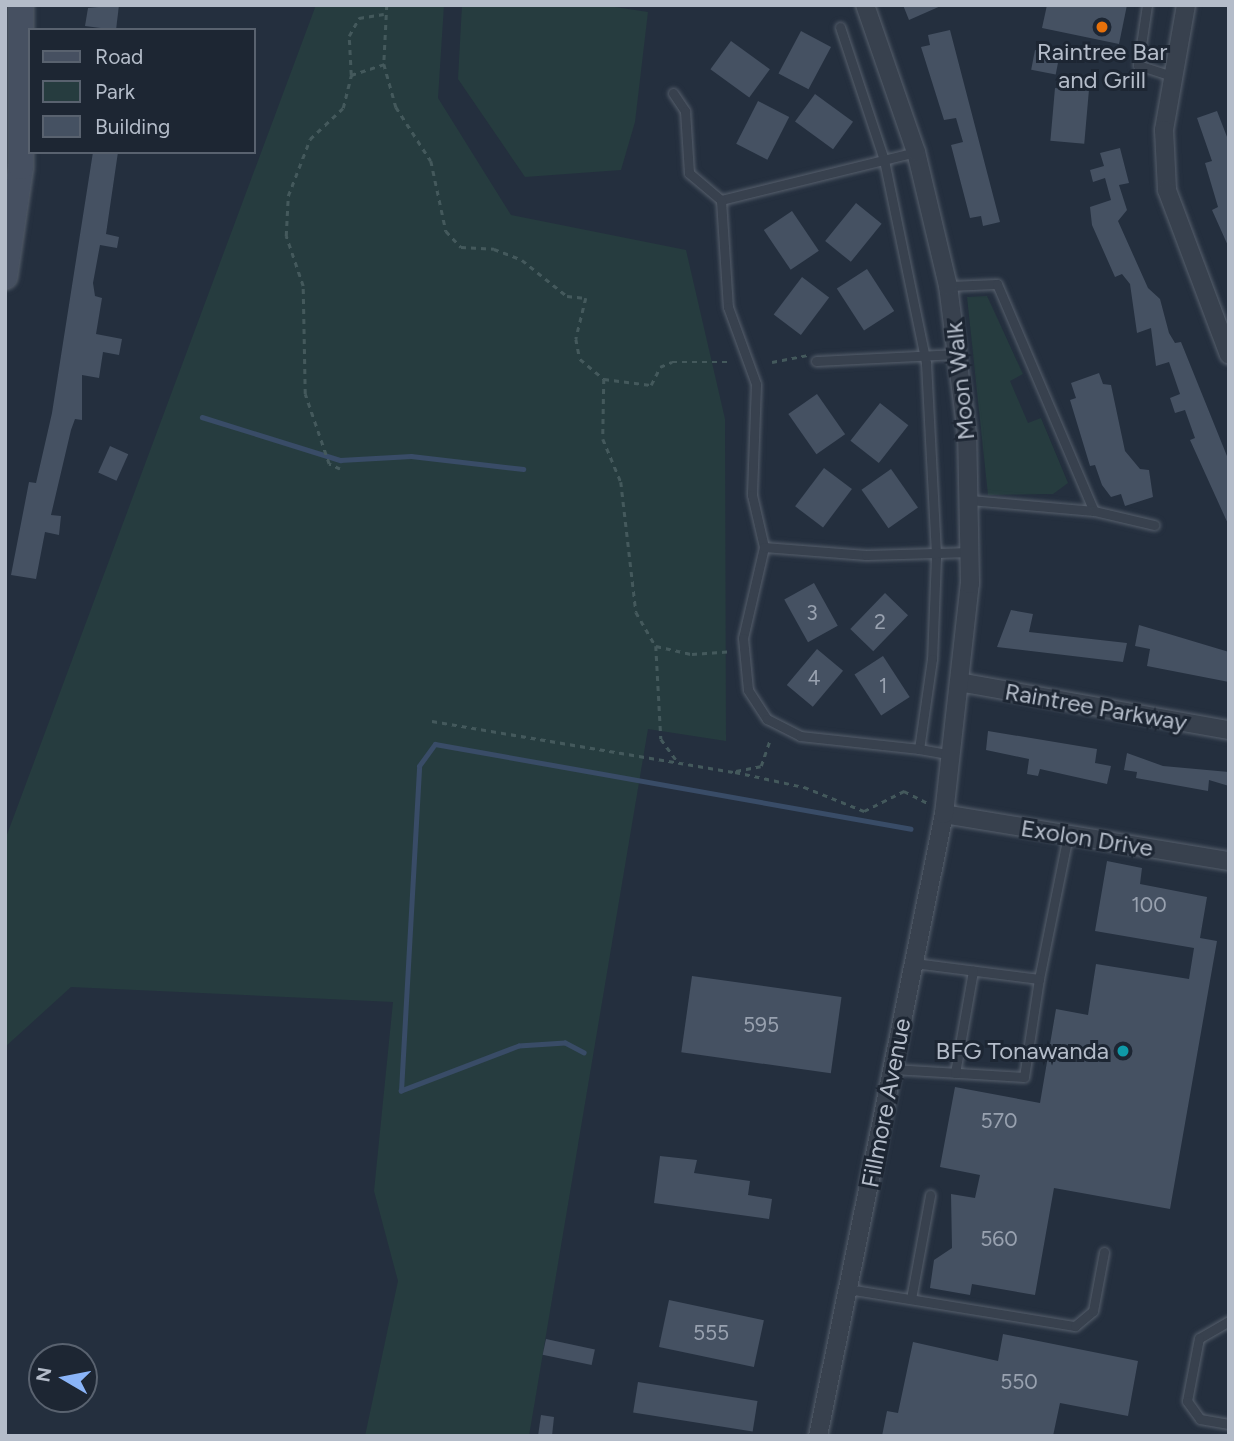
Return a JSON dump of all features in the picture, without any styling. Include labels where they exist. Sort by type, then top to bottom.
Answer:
[{"type":"street","points":[[5,277],[21,167],[21,5]]},
{"type":"street","name":"Moon Walk","points":[[865,5],[916,152],[948,286],[958,354],[970,500],[971,552],[964,683],[953,762]]},
{"type":"street","points":[[1186,5],[1164,130],[1167,190],[1229,355]]},
{"type":"street","name":"Raintree Parkway","points":[[964,683],[1229,730]]},
{"type":"street","name":"Fillmore Avenue","points":[[818,1436],[953,762]]},
{"type":"street","name":"Exolon Drive","points":[[944,814],[1229,861]]},
{"type":"lane","points":[[1147,5],[1138,65],[1174,77]]},
{"type":"lane","points":[[840,27],[884,160],[925,358],[936,557],[932,659],[919,749]]},
{"type":"lane","points":[[673,93],[685,111],[689,173],[721,201],[728,307],[756,384],[752,495],[764,548],[743,638],[748,690],[767,719],[800,736],[919,749],[953,762]]},
{"type":"lane","points":[[721,201],[916,152]]},
{"type":"lane","points":[[948,286],[997,284],[1094,511]]},
{"type":"lane","points":[[816,361],[925,358],[958,354]]},
{"type":"lane","points":[[970,500],[1094,511],[1154,525]]},
{"type":"lane","points":[[764,548],[936,557],[971,552]]},
{"type":"lane","points":[[893,1069],[1024,1077],[1039,979],[1068,835]]},
{"type":"lane","points":[[914,963],[1039,979]]},
{"type":"lane","points":[[955,1073],[973,971]]},
{"type":"lane","points":[[911,1299],[930,1195]]},
{"type":"lane","points":[[848,1289],[1075,1326],[1093,1311],[1104,1252]]},
{"type":"lane","points":[[1229,1321],[1199,1338],[1187,1401],[1200,1419],[1229,1424]]},
{"type":"path","points":[[387,5],[384,14],[384,64],[396,107],[431,160],[446,231],[461,247],[494,249],[522,260],[567,296],[586,298],[576,339],[580,359],[604,379],[651,385],[660,367],[672,362],[727,362]]},
{"type":"path","points":[[340,469],[329,464],[305,394],[303,286],[286,236],[288,196],[310,139],[343,108],[351,75],[349,36],[359,18],[384,14]]},
{"type":"path","points":[[351,75],[384,64]]},
{"type":"path","points":[[772,362],[808,355],[816,361]]},
{"type":"path","points":[[604,379],[605,453],[621,482],[636,612],[656,646],[661,739],[678,762]]},
{"type":"path","points":[[656,646],[692,654],[731,650]]},
{"type":"path","points":[[432,721],[735,772],[804,787],[864,811],[904,791],[944,814]]},
{"type":"path","points":[[735,772],[761,766],[770,740]]},
{"type":"green space","points":[[316,5],[444,5],[438,98],[511,215],[686,250],[725,419],[726,741],[648,729],[529,1436],[365,1436],[398,1281],[374,1191],[393,1002],[71,987],[5,1047],[5,840]]},
{"type":"green space","points":[[462,5],[602,5],[648,12],[635,122],[621,170],[525,177],[458,79]]},
{"type":"green space","points":[[987,296],[1023,374],[1010,381],[1028,423],[1041,418],[1068,483],[1053,494],[988,495],[967,297]]},
{"type":"building","points":[[119,5],[116,28],[85,26],[88,8]]},
{"type":"building","points":[[903,5],[943,5],[909,20]]},
{"type":"building","points":[[1047,5],[1127,5],[1119,44],[1042,28]]},
{"type":"building","points":[[950,30],[1000,222],[983,226],[981,216],[970,218],[951,145],[963,142],[956,118],[944,120],[921,47],[930,45],[928,35]]},
{"type":"building","points":[[801,31],[831,47],[808,89],[778,73]]},
{"type":"building","points":[[731,41],[770,69],[749,98],[710,69]]},
{"type":"building","points":[[1035,50],[1060,55],[1056,74],[1031,70]]},
{"type":"building","points":[[1055,88],[1089,91],[1084,144],[1050,141]]},
{"type":"building","points":[[815,94],[853,122],[833,149],[795,122]]},
{"type":"building","points":[[758,101],[789,117],[767,160],[736,144]]},
{"type":"building","points":[[1217,111],[1229,142],[1229,248],[1212,210],[1218,207],[1205,163],[1212,161],[1197,118]]},
{"type":"building","points":[[1120,148],[1129,183],[1119,185],[1127,210],[1118,221],[1148,288],[1160,299],[1169,333],[1175,343],[1181,342],[1229,461],[1229,526],[1190,440],[1195,438],[1185,410],[1175,413],[1170,398],[1180,394],[1169,362],[1156,366],[1151,328],[1137,333],[1130,284],[1122,274],[1115,277],[1092,225],[1090,207],[1111,200],[1105,178],[1093,182],[1090,170],[1104,166],[1100,153]]},
{"type":"building","points":[[93,154],[118,154],[106,234],[119,237],[117,248],[100,245],[93,283],[95,296],[102,298],[96,334],[122,339],[119,355],[103,352],[99,378],[82,375],[82,420],[75,419],[71,430],[51,515],[61,516],[59,535],[45,532],[36,579],[11,575],[29,482],[36,483],[52,413]]},
{"type":"building","points":[[856,203],[882,224],[851,262],[825,241]]},
{"type":"building","points":[[792,211],[819,251],[791,270],[764,230]]},
{"type":"building","points":[[867,269],[894,311],[864,331],[837,289]]},
{"type":"building","points":[[802,277],[829,297],[801,335],[774,315]]},
{"type":"building","points":[[1099,373],[1103,384],[1111,385],[1125,451],[1140,469],[1149,470],[1153,497],[1125,506],[1121,494],[1111,497],[1102,485],[1095,465],[1090,466],[1070,400],[1076,398],[1071,383]]},
{"type":"building","points":[[817,394],[845,434],[816,454],[788,414]]},
{"type":"building","points":[[880,403],[908,425],[879,463],[850,441]]},
{"type":"building","points":[[110,446],[128,454],[116,481],[98,472]]},
{"type":"building","points":[[824,468],[852,489],[823,527],[795,506]]},
{"type":"building","points":[[891,469],[918,508],[888,528],[862,490]]},
{"type":"building","points":[[814,583],[838,626],[808,642],[784,599]]},
{"type":"building","points":[[885,593],[908,615],[873,651],[850,629]]},
{"type":"building","points":[[1011,610],[1033,614],[1029,632],[1127,643],[1123,662],[997,647]]},
{"type":"building","points":[[1139,625],[1229,652],[1229,682],[1147,666],[1150,649],[1135,646]]},
{"type":"building","points":[[817,649],[843,671],[813,707],[787,685]]},
{"type":"building","points":[[883,656],[910,697],[881,716],[854,675]]},
{"type":"building","points":[[988,731],[1097,749],[1095,763],[1111,766],[1107,784],[1040,769],[1038,776],[1027,774],[1029,759],[986,750]]},
{"type":"building","points":[[1127,753],[1163,766],[1229,772],[1229,786],[1209,780],[1208,791],[1136,778],[1137,772],[1124,770]]},
{"type":"building","name":"BFG Tonawanda","points":[[1107,861],[1142,868],[1140,884],[1207,897],[1200,938],[1217,941],[1170,1209],[1054,1188],[1035,1295],[972,1284],[970,1295],[930,1288],[934,1260],[952,1248],[951,1194],[975,1198],[980,1175],[940,1167],[955,1087],[1040,1103],[1056,1009],[1088,1015],[1096,964],[1189,979],[1194,948],[1095,931]]},
{"type":"building","points":[[692,976],[842,997],[831,1073],[681,1052]]},
{"type":"building","points":[[660,1156],[697,1160],[694,1173],[750,1181],[748,1195],[772,1199],[769,1219],[654,1203]]},
{"type":"building","points":[[669,1300],[764,1320],[754,1367],[659,1347]]},
{"type":"building","points":[[1003,1334],[1138,1361],[1128,1416],[1060,1403],[1053,1436],[882,1436],[887,1411],[898,1413],[913,1342],[998,1361]]},
{"type":"building","points":[[546,1339],[595,1349],[592,1365],[543,1355]]},
{"type":"building","points":[[638,1382],[758,1401],[753,1432],[633,1413]]},
{"type":"building","points":[[541,1415],[554,1417],[552,1436],[538,1436]]},
{"type":"waterway","points":[[202,417],[340,460],[411,456],[523,469]]},
{"type":"waterway","points":[[584,1053],[565,1043],[519,1046],[401,1091],[419,766],[435,744],[910,829]]},
{"type":"place","name":"Raintree Bar and Grill","points":[[1102,27]]},
{"type":"place","name":"BFG Tonawanda","points":[[1123,1051]]}]
